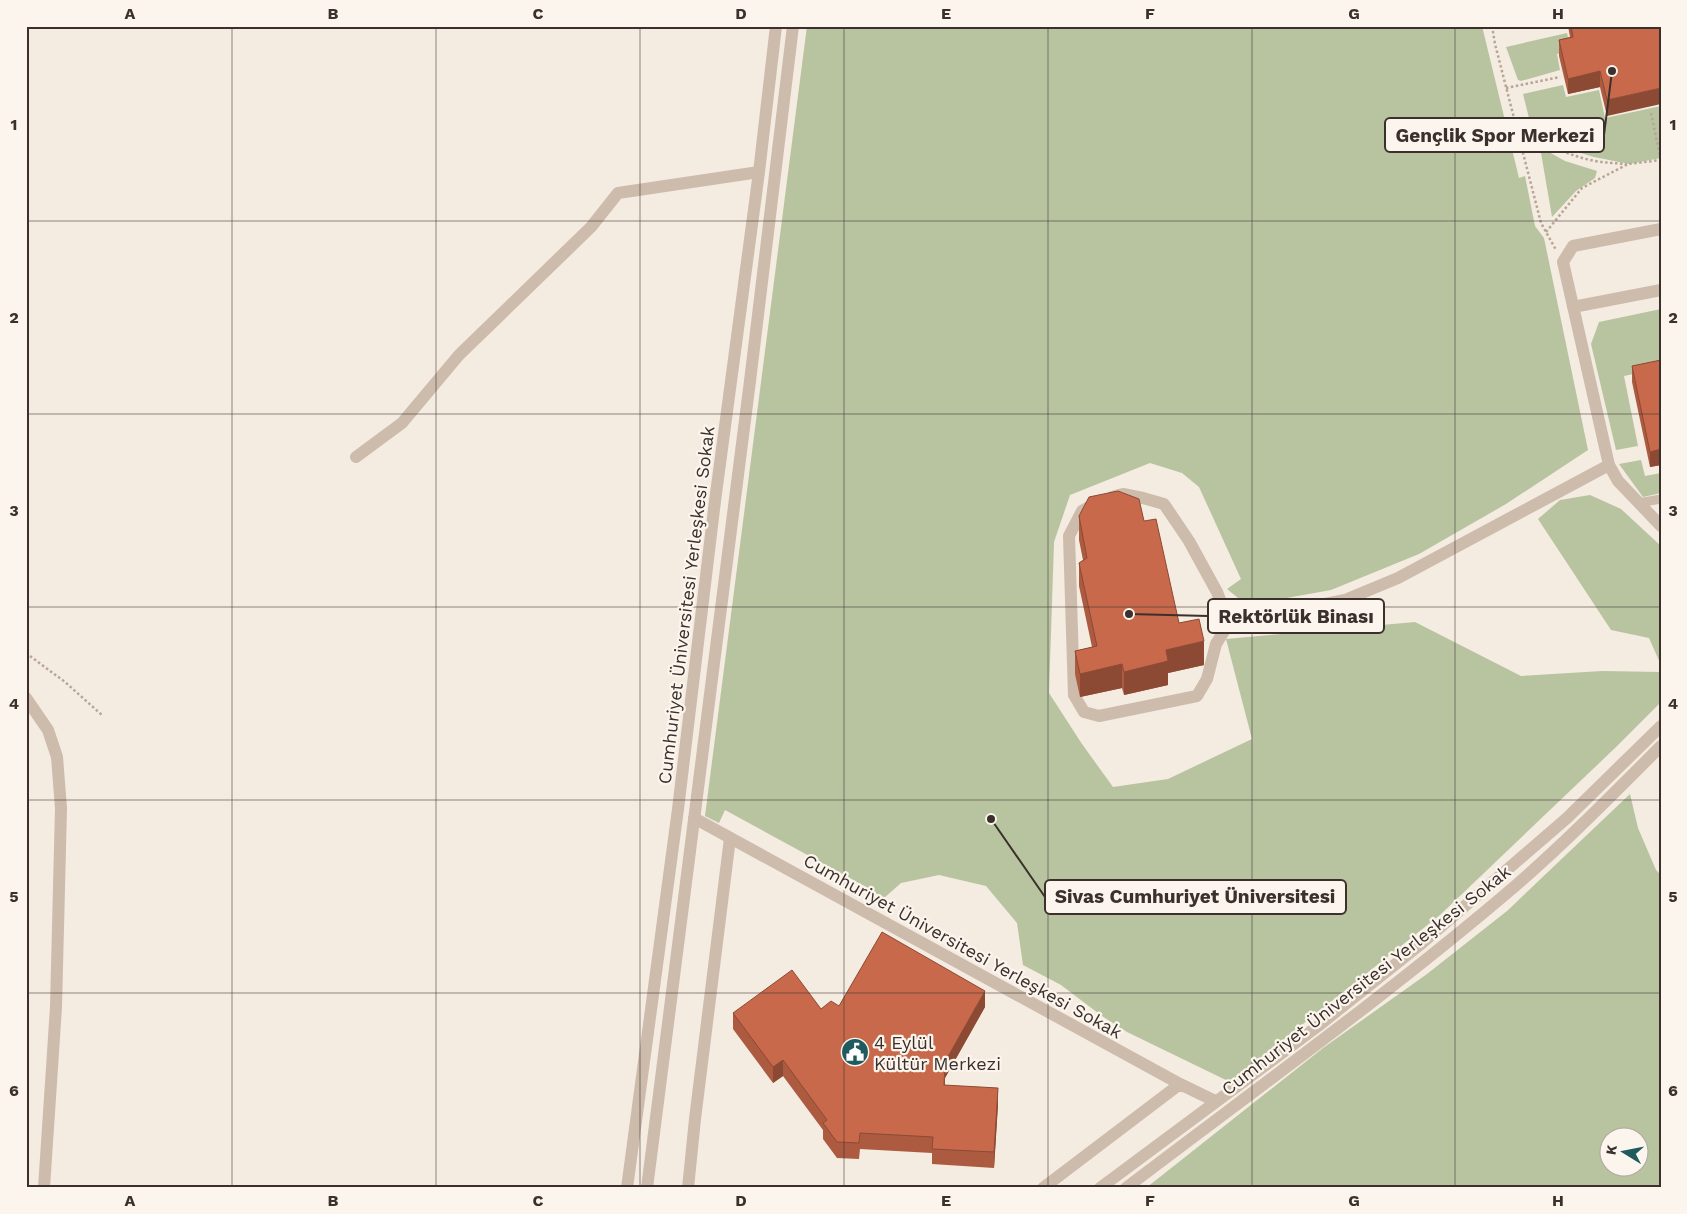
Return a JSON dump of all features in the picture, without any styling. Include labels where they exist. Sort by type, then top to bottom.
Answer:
[{"type":"street","name":"Cumhuriyet Üniversitesi Yerleşkesi Sokak","points":[[628,1188],[678,810],[715,501],[759,172],[776,26]]},
{"type":"street","name":"Cumhuriyet Üniversitesi Yerleşkesi Sokak","points":[[647,1188],[793,26]]},
{"type":"street","points":[[356,456],[402,423],[459,355],[591,227],[618,192],[759,172]]},
{"type":"street","points":[[1661,228],[1574,246],[1563,262],[1609,465],[1618,481],[1661,526]]},
{"type":"street","points":[[1573,307],[1661,290]]},
{"type":"street","points":[[1229,623],[1217,592],[1189,541],[1164,504],[1123,494],[1098,501],[1082,511],[1070,536],[1074,695],[1084,712],[1099,716],[1197,696],[1207,679],[1216,644],[1229,623],[1345,600],[1398,578],[1609,465]]},
{"type":"street","points":[[26,698],[48,730],[57,757],[62,808],[56,1007],[44,1188]]},
{"type":"street","name":"Cumhuriyet Üniversitesi Yerleşkesi Sokak","points":[[1100,1188],[1318,1026],[1452,917],[1567,818],[1661,726]]},
{"type":"street","name":"Cumhuriyet Üniversitesi Yerleşkesi Sokak","points":[[1126,1188],[1454,938],[1516,886],[1661,746]]},
{"type":"street","name":"Cumhuriyet Üniversitesi Yerleşkesi Sokak","points":[[694,818],[1180,1084],[1215,1101]]},
{"type":"street","points":[[688,1188],[730,838]]},
{"type":"street","points":[[1043,1188],[1180,1084]]},
{"type":"lane","points":[[1638,504],[1661,499]]},
{"type":"path","points":[[1492,26],[1541,223],[1563,262]]},
{"type":"path","points":[[1506,88],[1560,77]]},
{"type":"path","points":[[1515,122],[1530,135],[1572,154],[1595,161],[1628,164],[1661,160],[1651,113]]},
{"type":"path","points":[[1546,232],[1582,188],[1628,164]]},
{"type":"path","points":[[26,653],[65,682],[103,716]]},
{"type":"green space","points":[[807,26],[1482,26],[1519,178],[1525,176],[1535,226],[1544,238],[1588,450],[1506,504],[1419,554],[1331,590],[1265,602],[1243,602],[1227,589],[1241,579],[1199,487],[1182,473],[1150,463],[1070,495],[1054,542],[1049,693],[1113,787],[1168,779],[1252,739],[1226,639],[1415,622],[1521,676],[1602,671],[1661,672],[1661,702],[1440,915],[1230,1082],[1127,1032],[1061,985],[1023,965],[1017,923],[986,886],[939,875],[901,883],[884,898],[725,810],[719,823],[705,816]]},
{"type":"green space","points":[[1567,33],[1571,51],[1557,54],[1560,70],[1521,81],[1518,80],[1506,47]]},
{"type":"green space","points":[[1563,85],[1566,97],[1599,90],[1605,118],[1661,106],[1661,158],[1629,164],[1594,157],[1561,147],[1536,128],[1529,118],[1523,94]]},
{"type":"green space","points":[[1540,147],[1565,161],[1597,171],[1595,178],[1576,191],[1552,217]]},
{"type":"green space","points":[[1661,309],[1661,368],[1624,376],[1638,446],[1616,450],[1591,344],[1599,322]]},
{"type":"green space","points":[[1641,460],[1645,476],[1661,473],[1661,493],[1643,497],[1619,464]]},
{"type":"green space","points":[[1590,495],[1621,509],[1661,546],[1661,665],[1649,638],[1611,630],[1538,519],[1560,500]]},
{"type":"green space","points":[[1630,794],[1638,828],[1656,870],[1661,875],[1661,1188],[1146,1188],[1323,1048],[1427,974],[1507,911]]},
{"type":"building","points":[[1571,26],[1661,26],[1661,88],[1607,100],[1600,71],[1568,79],[1559,40],[1573,37]]},
{"type":"building","points":[[1661,360],[1661,449],[1650,452],[1632,366]]},
{"type":"building","points":[[1118,491],[1139,499],[1144,521],[1156,519],[1179,623],[1199,619],[1204,641],[1166,650],[1168,661],[1124,672],[1122,664],[1080,674],[1075,651],[1097,646],[1079,563],[1087,558],[1079,516],[1089,497]]},
{"type":"building","name":"4 Eylül Kültür Merkezi","points":[[882,932],[985,991],[945,1062],[944,1085],[998,1088],[994,1152],[932,1149],[933,1137],[860,1133],[859,1143],[837,1142],[823,1123],[827,1120],[783,1060],[773,1067],[733,1013],[792,970],[821,1009],[831,1001],[839,1006]]},
{"type":"place","name":"Gençlik Spor Merkezi","points":[[1612,71]]},
{"type":"place","name":"Rektörlük Binası","points":[[1129,614]]},
{"type":"place","name":"Sivas Cumhuriyet Üniversitesi","points":[[991,819]]},
{"type":"place","name":"4 Eylül Kültür Merkezi","points":[[855,1052]]}]
